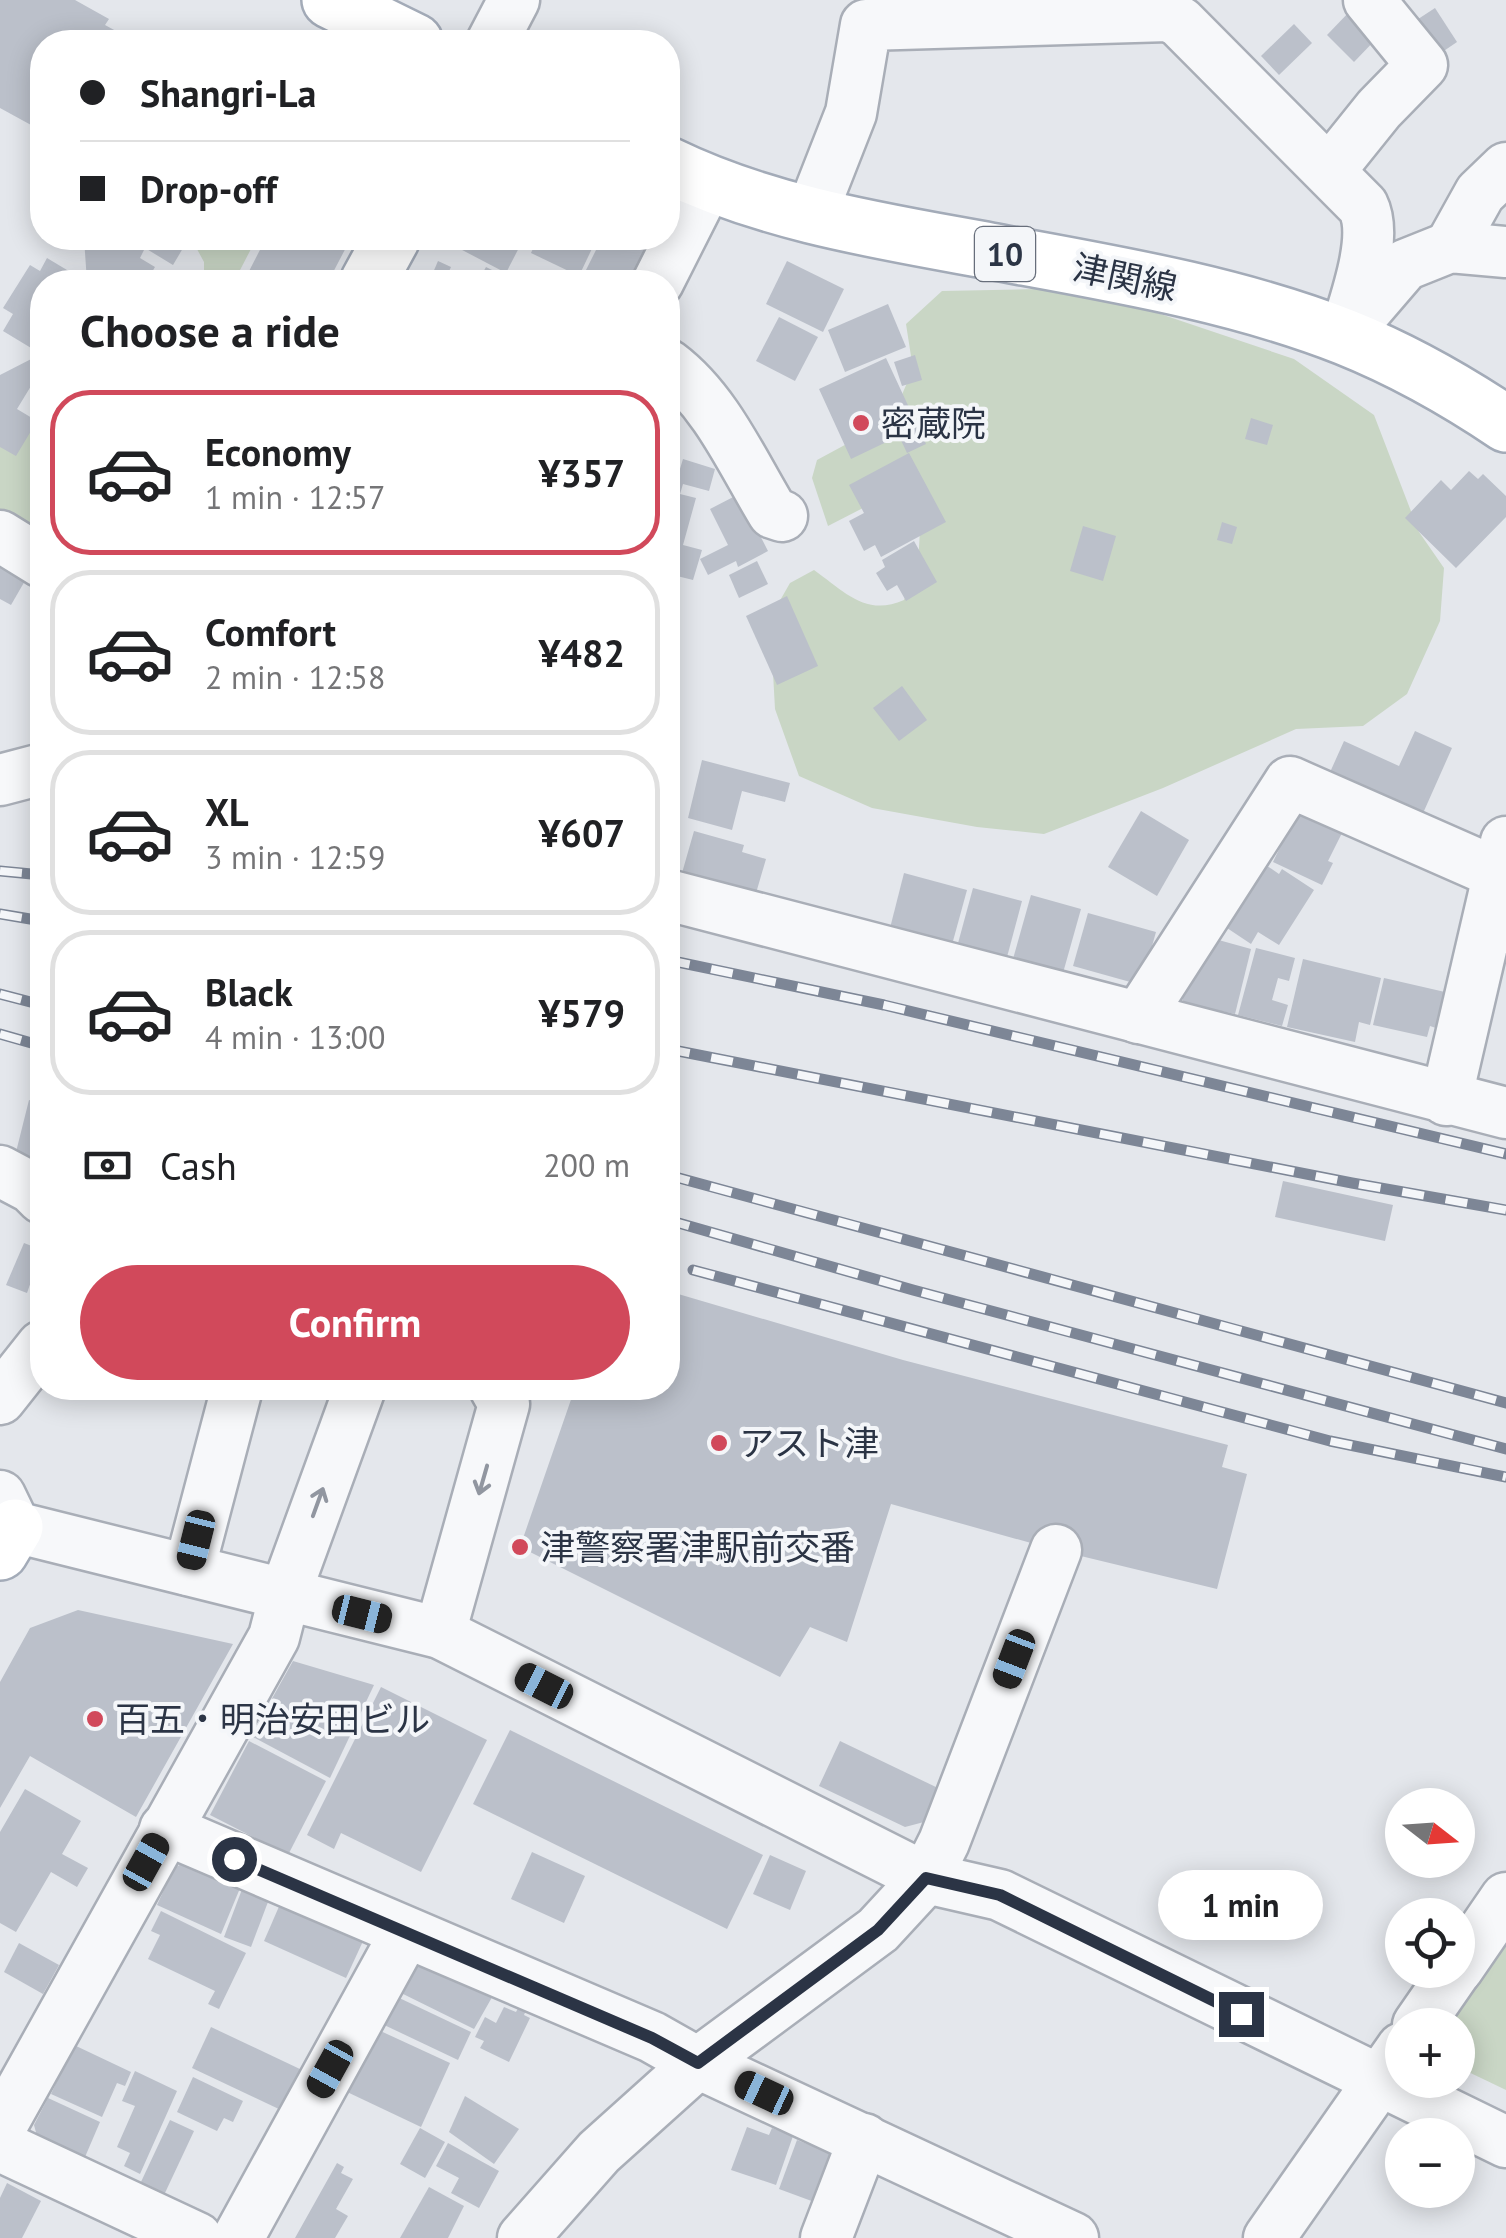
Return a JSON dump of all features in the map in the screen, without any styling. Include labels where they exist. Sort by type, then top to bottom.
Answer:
[{"type":"main road","points":[[330,0],[390,30]]},
{"type":"main road","name":"津関線","points":[[688,174],[811,215],[1208,295],[1344,337],[1390,358],[1506,424]]},
{"type":"street","points":[[498,30],[514,0]]},
{"type":"street","points":[[1330,170],[1379,109],[1422,65],[1369,0]]},
{"type":"street","points":[[811,215],[851,113],[866,25],[1168,16],[1180,22],[1330,170],[1369,218],[1366,263],[1344,337]]},
{"type":"street","points":[[1450,247],[1480,194],[1506,168]]},
{"type":"street","points":[[680,203],[688,174]]},
{"type":"street","points":[[1344,337],[1405,265],[1450,247],[1506,252]]},
{"type":"street","points":[[680,375],[707,403],[773,513],[782,516]]},
{"type":"street","points":[[0,536],[30,555]]},
{"type":"street","points":[[0,780],[30,772]]},
{"type":"street","points":[[1138,1018],[1290,782],[1503,864],[1446,1100]]},
{"type":"street","points":[[680,898],[1506,1114]]},
{"type":"street","points":[[0,1170],[30,1187]]},
{"type":"street","points":[[0,1330],[30,1341]]},
{"type":"street","points":[[0,1399],[30,1360]]},
{"type":"street","points":[[189,1570],[234,1400]]},
{"type":"street","points":[[0,2128],[274,1637],[285,1594],[356,1400]]},
{"type":"street","points":[[440,1633],[504,1404],[502,1400]]},
{"type":"street","points":[[5,1525],[440,1633],[926,1878],[1000,1895],[1385,2062]]},
{"type":"street","points":[[523,2238],[599,2152],[698,2063],[878,1930],[926,1878],[944,1842],[1056,1550]]},
{"type":"street","points":[[165,1829],[652,2038],[1073,2238]]},
{"type":"street","points":[[1475,1943],[1506,1898]]},
{"type":"street","points":[[238,2238],[405,1934]]},
{"type":"street","points":[[1269,2238],[1385,2074]]},
{"type":"street","points":[[1440,2098],[1506,2142]]},
{"type":"street","points":[[826,2238],[864,2139]]},
{"type":"street","points":[[0,2146],[198,2238]]},
{"type":"green space","points":[[198,250],[250,250],[240,270],[204,270]]},
{"type":"green space","points":[[1083,288],[1294,359],[1374,415],[1419,532],[1444,568],[1440,621],[1407,694],[1363,726],[1296,729],[1163,788],[1044,834],[977,827],[872,808],[799,776],[775,709],[770,618],[790,583],[814,570],[856,600],[878,606],[904,600],[918,566],[921,511],[896,491],[828,526],[812,478],[817,460],[891,420],[913,369],[906,324],[942,291]]},
{"type":"green space","points":[[30,429],[30,530],[0,511],[0,445],[9,445]]},
{"type":"green space","points":[[1506,1939],[1506,2090],[1475,2075],[1475,2008],[1457,2008],[1475,1988]]},
{"type":"building","points":[[0,0],[75,0],[109,19],[105,25],[114,30],[30,30],[30,124],[0,108]]},
{"type":"building","points":[[1435,8],[1457,42],[1432,59],[1409,25]]},
{"type":"building","points":[[1352,9],[1379,36],[1354,62],[1327,35]]},
{"type":"building","points":[[1294,24],[1312,43],[1279,75],[1261,56]]},
{"type":"building","points":[[85,250],[144,250],[140,258],[155,267],[153,270],[86,270]]},
{"type":"building","points":[[148,250],[182,250],[173,265]]},
{"type":"building","points":[[260,250],[345,250],[334,270],[250,270]]},
{"type":"building","points":[[462,250],[518,250],[508,270]]},
{"type":"building","points":[[591,250],[582,270],[566,270],[531,253]]},
{"type":"building","points":[[596,250],[655,250],[646,270],[586,270]]},
{"type":"building","points":[[47,258],[67,270],[41,270]]},
{"type":"building","points":[[438,261],[451,267],[450,270],[434,270]]},
{"type":"building","points":[[787,261],[844,289],[823,332],[766,304]]},
{"type":"building","points":[[30,265],[38,270],[30,270],[30,347],[3,331],[13,314],[3,308]]},
{"type":"building","points":[[888,304],[906,347],[845,372],[828,330]]},
{"type":"building","points":[[779,317],[818,337],[795,381],[756,361]]},
{"type":"building","points":[[915,355],[922,380],[902,386],[894,362]]},
{"type":"building","points":[[886,358],[926,444],[907,453],[899,436],[851,459],[819,389]]},
{"type":"building","points":[[30,360],[30,388],[17,409],[30,417],[30,433],[16,456],[0,447],[0,375]]},
{"type":"building","points":[[1251,418],[1273,425],[1267,445],[1245,439]]},
{"type":"building","points":[[909,453],[946,522],[881,557],[875,545],[864,551],[849,521],[864,513],[849,485]]},
{"type":"building","points":[[683,459],[715,469],[709,491],[683,484],[680,494]]},
{"type":"building","points":[[1469,471],[1478,479],[1483,474],[1506,496],[1506,517],[1456,568],[1405,518],[1441,480],[1451,490]]},
{"type":"building","points":[[680,494],[696,498],[683,545],[702,550],[693,580],[680,577]]},
{"type":"building","points":[[739,494],[768,551],[738,567],[736,561],[708,575],[700,559],[728,545],[710,509]]},
{"type":"building","points":[[1222,522],[1237,527],[1232,544],[1217,540]]},
{"type":"building","points":[[1083,526],[1116,536],[1103,581],[1070,571]]},
{"type":"building","points":[[914,541],[937,582],[906,601],[897,585],[887,591],[876,573],[885,567],[882,560]]},
{"type":"building","points":[[757,561],[768,584],[739,598],[729,575]]},
{"type":"building","points":[[0,563],[26,579],[11,605],[0,599]]},
{"type":"building","points":[[787,596],[818,666],[777,685],[746,616]]},
{"type":"building","points":[[902,686],[927,720],[899,741],[873,708]]},
{"type":"building","points":[[1415,731],[1452,748],[1420,820],[1327,779],[1344,741],[1399,766]]},
{"type":"building","points":[[702,760],[790,783],[785,802],[742,791],[732,830],[688,818]]},
{"type":"building","points":[[1298,810],[1343,831],[1328,861],[1333,863],[1322,885],[1273,862]]},
{"type":"building","points":[[1141,811],[1189,840],[1157,896],[1108,867]]},
{"type":"building","points":[[694,831],[744,845],[742,852],[766,859],[754,900],[680,880]]},
{"type":"building","points":[[1260,861],[1279,874],[1282,869],[1314,890],[1279,945],[1258,932],[1251,944],[1221,924]]},
{"type":"building","points":[[904,873],[967,890],[950,952],[888,936]]},
{"type":"building","points":[[973,888],[1022,901],[1003,972],[954,958]]},
{"type":"building","points":[[1031,895],[1081,909],[1061,980],[1011,966]]},
{"type":"building","points":[[1088,913],[1156,932],[1141,985],[1073,966]]},
{"type":"building","points":[[1215,939],[1251,949],[1235,1014],[1184,1003],[1180,992]]},
{"type":"building","points":[[1256,948],[1295,958],[1289,981],[1278,978],[1272,1000],[1288,1005],[1282,1026],[1238,1015]]},
{"type":"building","points":[[1303,959],[1381,978],[1370,1025],[1359,1022],[1355,1042],[1287,1027]]},
{"type":"building","points":[[1384,978],[1445,992],[1436,1028],[1430,1026],[1427,1037],[1373,1025]]},
{"type":"building","points":[[29,1100],[30,1100],[30,1159],[15,1156]]},
{"type":"building","points":[[1283,1181],[1393,1205],[1385,1241],[1275,1217]]},
{"type":"building","points":[[24,1243],[30,1245],[27,1293],[6,1285]]},
{"type":"building","name":"アスト津","points":[[680,1295],[903,1360],[1228,1445],[1222,1467],[1247,1474],[1217,1589],[891,1504],[847,1642],[810,1627],[780,1677],[520,1547],[571,1400],[680,1400]]},
{"type":"building","name":"百五・明治安田ビル","points":[[78,1610],[233,1644],[136,1817],[30,1756],[0,1808],[0,1682],[30,1628]]},
{"type":"building","points":[[293,1661],[374,1685],[330,1778],[251,1736]]},
{"type":"building","points":[[381,1687],[487,1740],[421,1872],[341,1833],[334,1849],[307,1835]]},
{"type":"building","points":[[510,1730],[763,1855],[727,1929],[473,1804]]},
{"type":"building","points":[[249,1741],[326,1781],[288,1855],[210,1815]]},
{"type":"building","points":[[840,1741],[938,1788],[924,1822],[905,1827],[819,1786]]},
{"type":"building","points":[[25,1789],[81,1821],[62,1854],[88,1868],[77,1887],[51,1872],[16,1932],[0,1923],[0,1832]]},
{"type":"building","points":[[532,1852],[585,1876],[564,1923],[511,1899]]},
{"type":"building","points":[[770,1855],[806,1871],[790,1910],[753,1894]]},
{"type":"building","points":[[193,1858],[243,1881],[221,1934],[157,1905],[174,1868]]},
{"type":"building","points":[[244,1884],[271,1894],[251,1947],[224,1937]]},
{"type":"building","points":[[281,1902],[364,1939],[346,1978],[264,1941]]},
{"type":"building","points":[[161,1911],[246,1953],[219,2009],[208,2004],[215,1991],[148,1959],[160,1935],[151,1931]]},
{"type":"building","points":[[19,1943],[59,1965],[43,1994],[4,1972]]},
{"type":"building","points":[[426,1964],[475,1989],[479,1982],[495,1992],[474,2029],[395,1990],[409,1967]]},
{"type":"building","points":[[393,1995],[471,2032],[458,2060],[380,2023]]},
{"type":"building","points":[[519,2006],[530,2018],[509,2062],[480,2048],[484,2041],[475,2037],[485,2017],[496,2023],[504,2007],[516,2012]]},
{"type":"building","points":[[211,2027],[302,2070],[283,2111],[192,2068]]},
{"type":"building","points":[[374,2028],[450,2063],[421,2127],[345,2091]]},
{"type":"building","points":[[74,2045],[131,2072],[125,2086],[117,2083],[102,2117],[51,2094]]},
{"type":"building","points":[[135,2071],[177,2091],[140,2174],[124,2166],[130,2153],[117,2147],[135,2106],[122,2101]]},
{"type":"building","points":[[193,2077],[243,2101],[233,2122],[224,2118],[217,2131],[177,2112]]},
{"type":"building","points":[[465,2096],[519,2129],[494,2164],[449,2132]]},
{"type":"building","points":[[48,2098],[100,2122],[85,2157],[37,2136],[34,2125]]},
{"type":"building","points":[[170,2120],[194,2131],[164,2195],[140,2184]]},
{"type":"building","points":[[747,2127],[769,2135],[772,2128],[793,2136],[776,2185],[731,2170]]},
{"type":"building","points":[[420,2128],[445,2142],[425,2178],[400,2164]]},
{"type":"building","points":[[797,2140],[836,2155],[817,2203],[779,2189]]},
{"type":"building","points":[[448,2143],[499,2171],[479,2208],[451,2193],[459,2178],[436,2166]]},
{"type":"building","points":[[337,2163],[344,2167],[341,2173],[353,2179],[336,2209],[348,2216],[335,2238],[295,2238]]},
{"type":"building","points":[[7,2183],[41,2201],[22,2238],[0,2238],[0,2198]]},
{"type":"building","points":[[429,2187],[464,2206],[448,2238],[400,2238]]},
{"type":"railway","points":[[0,871],[30,874]]},
{"type":"railway","points":[[0,914],[30,919]]},
{"type":"railway","points":[[680,962],[884,1005],[1506,1154]]},
{"type":"railway","points":[[0,994],[30,1002]]},
{"type":"railway","points":[[0,1034],[30,1043]]},
{"type":"railway","points":[[680,1051],[1506,1210]]},
{"type":"railway","points":[[680,1178],[1506,1403]]},
{"type":"railway","points":[[680,1223],[1506,1449]]},
{"type":"railway","points":[[693,1270],[1330,1441],[1506,1477]]},
{"type":"place","name":"密蔵院","points":[[861,423]]},
{"type":"place","name":"アスト津","points":[[719,1443]]},
{"type":"place","name":"津警察署津駅前交番","points":[[520,1547]]},
{"type":"place","name":"百五・明治安田ビル","points":[[95,1719]]},
{"type":"route","points":[[234,1859],[652,2038],[698,2063],[878,1930],[926,1878],[1000,1895],[1241,2014]]}]
